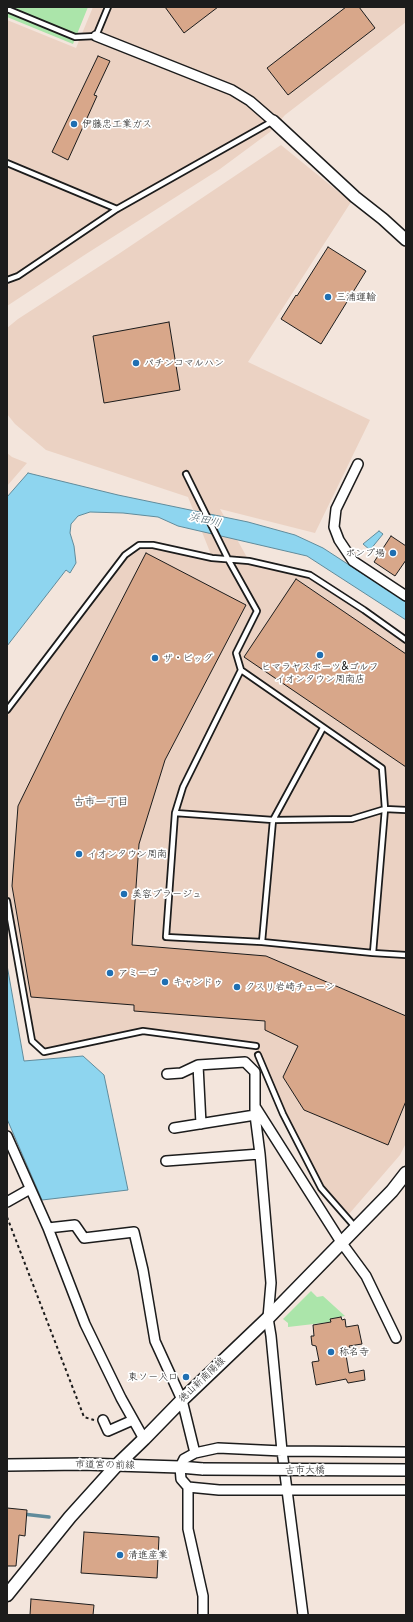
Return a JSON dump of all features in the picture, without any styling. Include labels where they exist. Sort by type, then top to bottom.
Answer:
[{"type":"main road","name":"徳山新南陽線","points":[[7,1595],[70,1517],[116,1466],[182,1400],[268,1318],[392,1191],[406,1173]]},
{"type":"street","points":[[96,36],[232,90],[250,102],[355,197],[383,219],[406,240]]},
{"type":"street","points":[[358,464],[336,509],[334,527],[339,540],[353,561],[406,596]]},
{"type":"street","points":[[167,1074],[181,1073],[198,1065],[246,1062],[255,1072],[255,1111],[271,1283],[268,1318],[282,1451],[303,1615]]},
{"type":"street","points":[[198,1065],[201,1124]]},
{"type":"street","points":[[174,1128],[201,1124],[255,1111]]},
{"type":"street","points":[[255,1111],[341,1242],[366,1276],[396,1338]]},
{"type":"street","points":[[7,1136],[48,1228],[85,1324],[121,1398],[144,1439]]},
{"type":"street","points":[[166,1161],[260,1154]]},
{"type":"street","points":[[7,1202],[30,1189]]},
{"type":"street","points":[[48,1228],[76,1225],[84,1238],[134,1232],[143,1270],[155,1341],[182,1400],[195,1453]]},
{"type":"street","points":[[103,1420],[108,1431],[133,1420]]},
{"type":"street","points":[[203,1615],[203,1596],[188,1529],[188,1487],[181,1479],[180,1467],[184,1459],[195,1453],[218,1448],[282,1451],[406,1452]]},
{"type":"street","name":"市道宮の前線","points":[[7,1466],[83,1464],[203,1469]]},
{"type":"street","name":"古市大橋","points":[[203,1469],[406,1470]]},
{"type":"street","points":[[188,1487],[219,1490],[406,1490]]},
{"type":"lane","points":[[7,9],[75,37],[96,36],[108,7]]},
{"type":"lane","points":[[7,280],[18,276],[117,209],[272,121]]},
{"type":"lane","points":[[7,163],[117,209]]},
{"type":"lane","points":[[186,474],[228,559],[257,611],[236,653],[241,670],[382,768],[386,809],[373,953]]},
{"type":"lane","points":[[7,710],[125,555],[139,545],[153,545],[212,558],[249,561],[310,575],[364,610],[406,640]]},
{"type":"lane","points":[[241,670],[183,787],[175,813],[166,937],[262,942],[406,955]]},
{"type":"lane","points":[[262,942],[273,820],[323,728]]},
{"type":"lane","points":[[175,813],[273,820],[352,819],[386,809],[406,810]]},
{"type":"lane","points":[[7,901],[32,1041],[44,1052],[143,1031],[256,1046]]},
{"type":"lane","points":[[258,1055],[283,1114],[321,1188],[356,1228]]},
{"type":"path","points":[[7,1217],[84,1417],[96,1422],[103,1420]]},
{"type":"shaded area","points":[[93,7],[406,7],[406,22],[285,115],[270,132],[220,169],[7,306],[7,20],[76,48]]},
{"type":"shaded area","points":[[281,145],[351,202],[248,362],[370,420],[315,533],[220,509],[249,561],[310,575],[406,640],[406,1143],[400,1155],[349,1214],[322,1184],[279,1103],[256,1046],[143,1031],[44,1052],[32,1041],[7,901],[7,710],[125,555],[139,545],[153,545],[212,557],[188,497],[46,450],[15,424],[7,414],[7,328],[18,319],[120,253]]},
{"type":"shaded area","points":[[7,453],[12,457],[27,463],[7,486]]},
{"type":"green space","points":[[7,7],[88,7],[73,44],[7,17]]},
{"type":"green space","points":[[311,1291],[317,1297],[323,1296],[345,1316],[330,1319],[331,1322],[288,1327],[288,1323],[283,1319]]},
{"type":"water","name":"浜田川","points":[[28,473],[118,495],[248,522],[295,535],[323,548],[406,602],[406,620],[307,556],[178,526],[158,517],[123,513],[90,512],[78,516],[71,524],[70,533],[74,546],[76,563],[70,573],[66,570],[7,646],[7,497]]},
{"type":"water","points":[[379,531],[383,534],[370,550],[363,544]]},
{"type":"water","points":[[7,965],[24,1061],[83,1056],[104,1075],[128,1190],[42,1200],[7,1119]]},
{"type":"building","points":[[165,7],[218,7],[184,33]]},
{"type":"building","points":[[346,7],[359,7],[375,28],[288,95],[267,68]]},
{"type":"building","name":"伊藤忠工業ガス","points":[[98,56],[110,61],[94,95],[97,96],[68,160],[52,152]]},
{"type":"building","name":"三浦運輸","points":[[328,247],[366,271],[321,344],[281,319]]},
{"type":"building","name":"パチンコマルハン","points":[[169,322],[180,390],[104,403],[93,336]]},
{"type":"building","name":"ポンプ場","points":[[391,536],[406,546],[406,560],[395,576],[374,562]]},
{"type":"building","points":[[146,553],[246,605],[165,760],[139,844],[132,945],[266,956],[406,1016],[406,1101],[388,1145],[304,1110],[283,1077],[298,1046],[265,1030],[265,1021],[134,1011],[134,1005],[31,997],[12,886],[18,806],[64,712]]},
{"type":"building","points":[[296,579],[406,654],[406,767],[244,657]]},
{"type":"building","name":"称名寺","points":[[341,1317],[342,1320],[345,1319],[346,1327],[358,1325],[362,1344],[349,1346],[350,1348],[345,1349],[349,1373],[364,1370],[365,1380],[348,1383],[346,1379],[316,1385],[312,1362],[319,1361],[316,1346],[312,1345],[311,1336],[314,1336],[313,1325],[331,1322],[330,1319]]},
{"type":"building","points":[[7,1508],[27,1510],[25,1536],[19,1535],[16,1566],[7,1566]]},
{"type":"building","name":"清進産業","points":[[84,1532],[159,1537],[157,1578],[81,1573]]},
{"type":"building","points":[[31,1599],[94,1605],[93,1615],[30,1615]]},
{"type":"waterway","points":[[23,1514],[49,1517]]},
{"type":"place","name":"伊藤忠工業ガス","points":[[74,124]]},
{"type":"place","name":"三浦運輸","points":[[328,297]]},
{"type":"place","name":"パチンコマルハン","points":[[136,363]]},
{"type":"place","name":"ポンプ場","points":[[393,553]]},
{"type":"place","name":"ヒマラヤスポーツ&ゴルフ イオンタウン周南店","points":[[320,655]]},
{"type":"place","name":"ザ・ビッグ","points":[[155,658]]},
{"type":"place","name":"イオンタウン周南","points":[[79,854]]},
{"type":"place","name":"美容プラージュ","points":[[124,894]]},
{"type":"place","name":"アミーゴ","points":[[110,973]]},
{"type":"place","name":"キャンドゥ","points":[[165,982]]},
{"type":"place","name":"クスリ岩崎チェーン","points":[[237,987]]},
{"type":"place","name":"称名寺","points":[[331,1352]]},
{"type":"place","name":"東ソー入口","points":[[186,1377]]},
{"type":"place","name":"清進産業","points":[[120,1555]]},
{"type":"district","name":"古市一丁目","points":[[101,802]]}]
